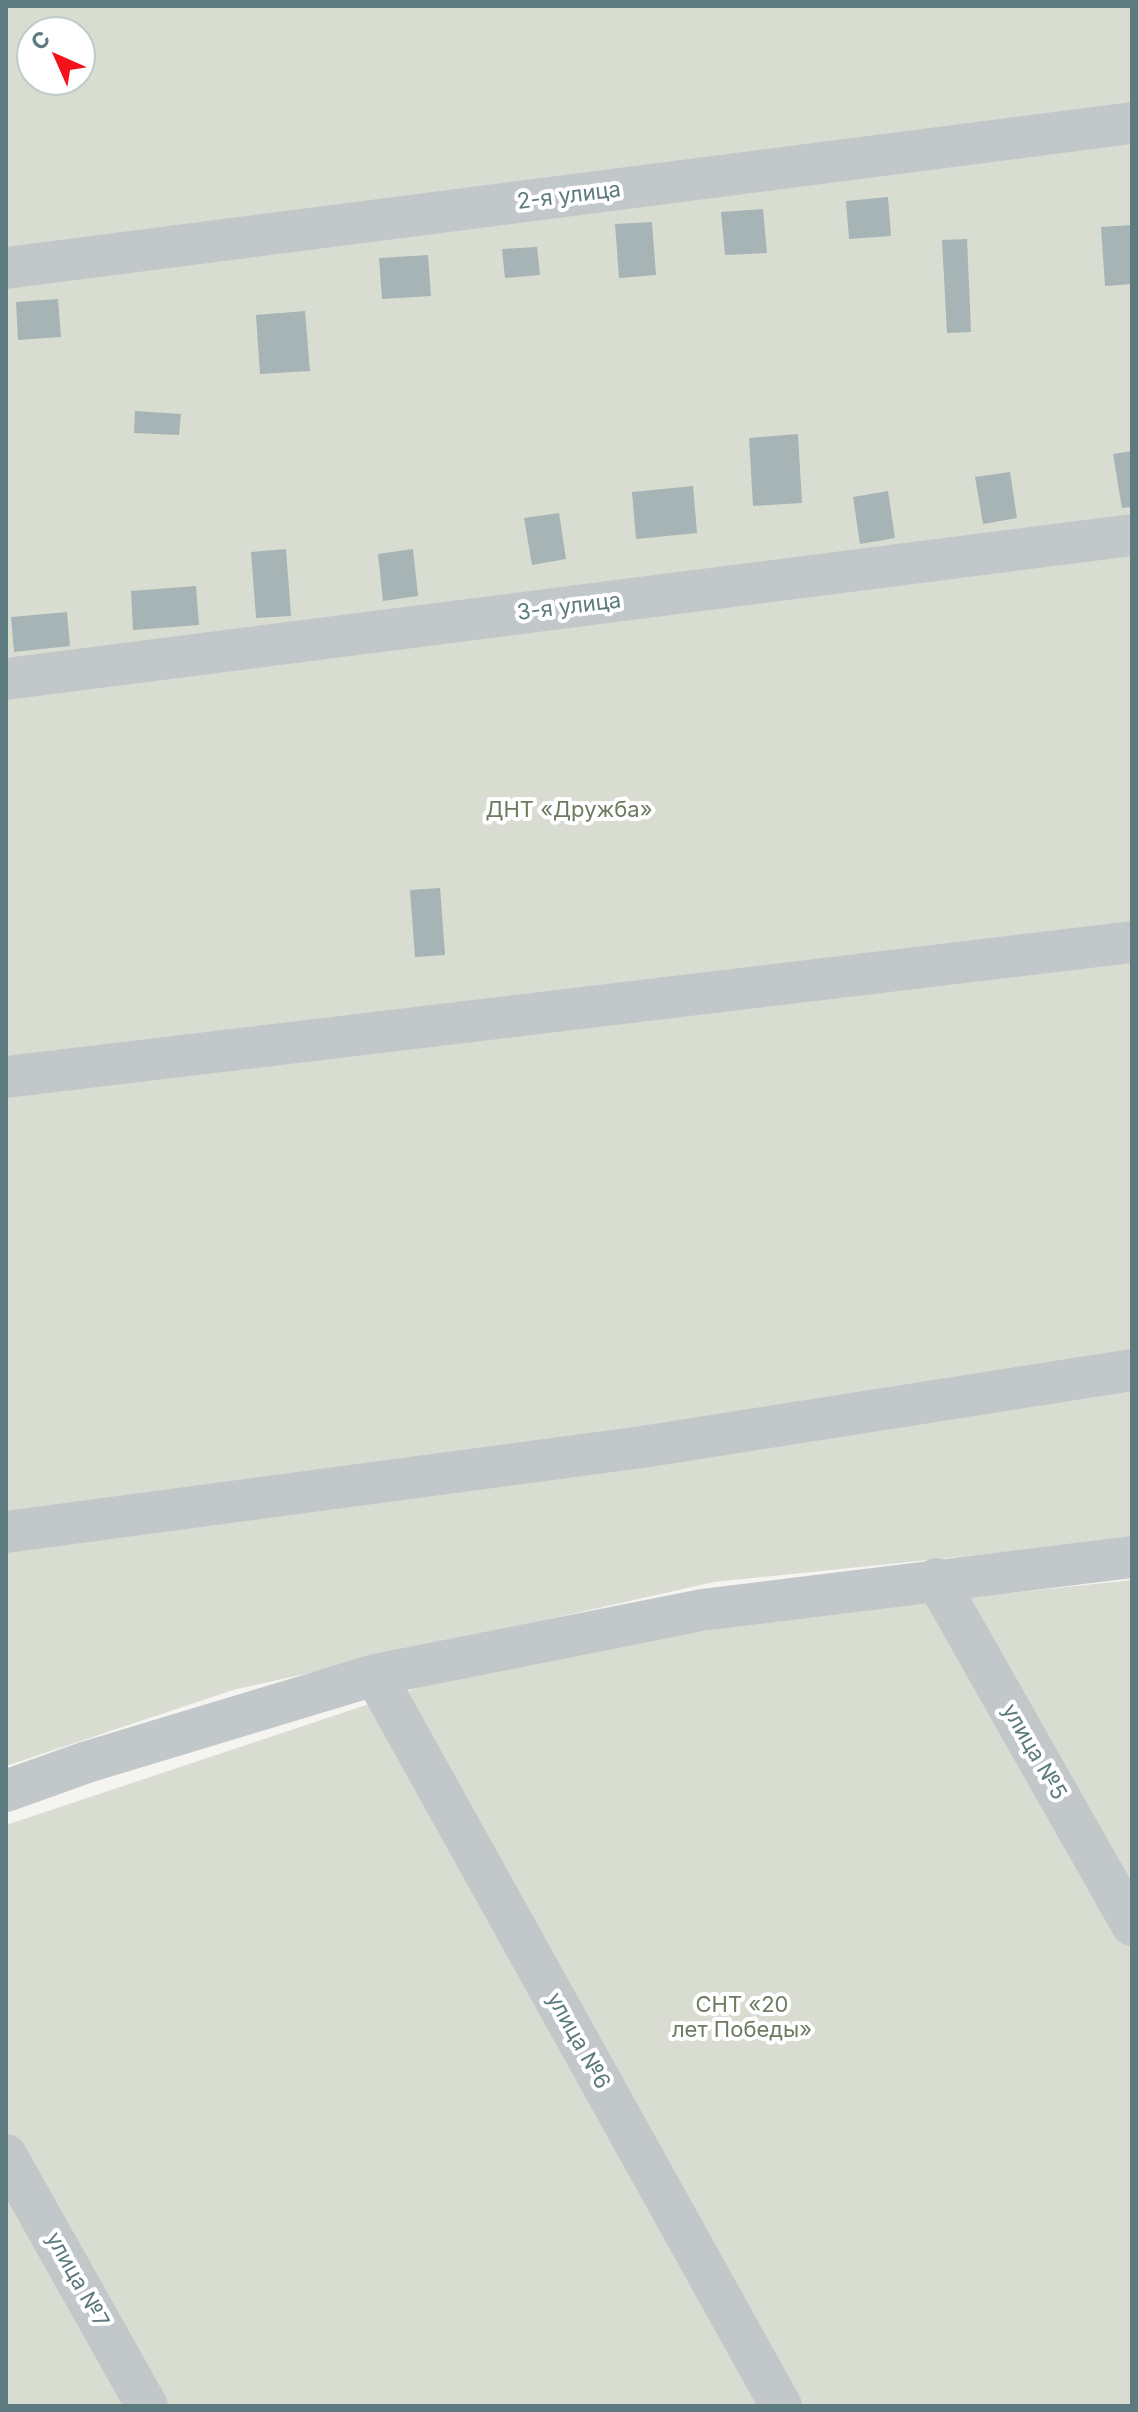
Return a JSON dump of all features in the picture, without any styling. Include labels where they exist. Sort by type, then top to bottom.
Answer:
[{"type":"street","name":"2-я улица","points":[[6,268],[1132,123]]},
{"type":"street","name":"3-я улица","points":[[6,679],[1132,535]]},
{"type":"street","points":[[6,1077],[1132,942]]},
{"type":"street","points":[[6,1532],[642,1447],[1132,1370]]},
{"type":"street","points":[[6,1791],[87,1762],[375,1675],[702,1610],[1132,1557]]},
{"type":"street","name":"улица №5","points":[[936,1579],[1132,1925]]},
{"type":"street","name":"улица №6","points":[[375,1675],[781,2406]]},
{"type":"street","name":"улица №7","points":[[6,2155],[147,2406]]},
{"type":"green space","name":"ДНТ «Дружба»","points":[[6,6],[1132,6],[1132,1539],[714,1582],[233,1690],[6,1766]]},
{"type":"green space","name":"СНТ «20 лет Победы»","points":[[1132,1580],[1132,2406],[6,2406],[6,1825],[489,1664],[814,1614]]},
{"type":"building","points":[[888,197],[891,236],[849,239],[846,201]]},
{"type":"building","points":[[763,209],[767,253],[725,255],[721,212]]},
{"type":"building","points":[[652,222],[656,275],[619,278],[615,224]]},
{"type":"building","points":[[1132,225],[1132,284],[1105,286],[1101,227]]},
{"type":"building","points":[[967,239],[971,332],[947,333],[942,240]]},
{"type":"building","points":[[537,247],[540,275],[505,278],[502,249]]},
{"type":"building","points":[[428,255],[431,296],[382,299],[379,258]]},
{"type":"building","points":[[58,299],[61,337],[18,340],[16,302]]},
{"type":"building","points":[[305,311],[310,371],[260,374],[256,315]]},
{"type":"building","points":[[135,411],[181,414],[179,435],[134,433]]},
{"type":"building","points":[[798,434],[802,503],[753,506],[749,438]]},
{"type":"building","points":[[1132,451],[1132,507],[1122,508],[1113,454]]},
{"type":"building","points":[[1010,472],[1017,518],[983,524],[975,477]]},
{"type":"building","points":[[693,486],[697,533],[636,539],[632,492]]},
{"type":"building","points":[[888,491],[895,538],[860,544],[853,497]]},
{"type":"building","points":[[559,513],[566,559],[532,565],[524,518]]},
{"type":"building","points":[[286,549],[291,616],[256,618],[251,552]]},
{"type":"building","points":[[413,549],[418,596],[383,601],[378,554]]},
{"type":"building","points":[[196,586],[199,625],[133,630],[131,591]]},
{"type":"building","points":[[67,612],[70,646],[14,652],[11,617]]},
{"type":"building","points":[[440,888],[445,955],[415,957],[410,890]]}]
